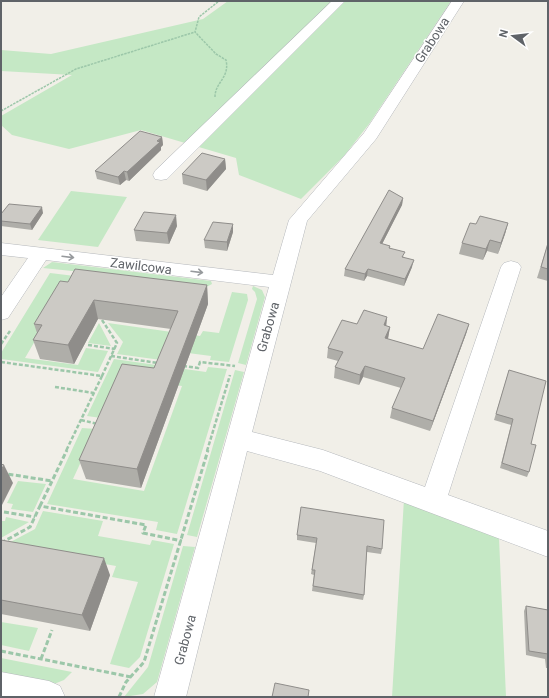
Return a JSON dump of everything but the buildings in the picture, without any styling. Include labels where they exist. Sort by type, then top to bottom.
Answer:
[{"type":"street","points":[[161,175],[218,121],[339,1]]},
{"type":"street","name":"Grabowa","points":[[170,697],[256,369],[293,234],[300,216],[361,148],[458,1]]},
{"type":"street","name":"Zawilcowa","points":[[1,249],[280,282]]},
{"type":"street","points":[[1,313],[40,254]]},
{"type":"street","points":[[433,502],[511,267]]},
{"type":"street","points":[[238,439],[323,461],[548,544]]},
{"type":"street","points":[[1,688],[49,697]]},
{"type":"path","points":[[218,121],[215,105],[215,90],[225,78],[229,68],[226,60],[216,54],[195,32],[195,23],[197,18],[219,1]]},
{"type":"path","points":[[1,111],[76,69],[195,32]]},
{"type":"path","points":[[1,543],[30,527],[118,343],[102,320]]},
{"type":"path","points":[[88,345],[115,349]]},
{"type":"path","points":[[111,356],[158,363]]},
{"type":"path","points":[[119,697],[121,691],[131,677],[144,662],[235,358]]},
{"type":"path","points":[[1,362],[102,376]]},
{"type":"path","points":[[182,366],[198,368],[200,362],[256,369]]},
{"type":"path","points":[[55,387],[94,392]]},
{"type":"path","points":[[81,420],[102,424]]},
{"type":"path","points":[[1,473],[52,481]]},
{"type":"path","points":[[40,506],[146,525],[143,533],[210,546]]},
{"type":"path","points":[[4,512],[35,517]]},
{"type":"path","points":[[41,659],[52,630]]},
{"type":"path","points":[[1,651],[131,677]]},
{"type":"green space","points":[[228,1],[451,1],[369,124],[344,156],[301,199],[239,175],[236,158],[141,130],[69,149],[12,135],[1,125],[1,116],[72,75],[1,71],[1,50],[51,54],[203,19]]},
{"type":"green space","points":[[71,191],[127,197],[98,247],[38,240]]},
{"type":"green space","points":[[52,262],[211,281],[212,284],[201,290],[82,272],[43,268]]},
{"type":"green space","points":[[50,273],[75,276],[70,281],[25,358],[78,365],[86,348],[108,351],[98,372],[1,359],[1,353]]},
{"type":"green space","points":[[253,286],[262,290],[265,297],[246,365],[238,363],[257,299],[255,292],[252,289]]},
{"type":"green space","points":[[232,292],[247,294],[248,300],[229,362],[210,360],[211,356],[165,350],[161,360],[117,354],[123,342],[108,323],[200,336],[203,331],[219,333]]},
{"type":"green space","points":[[99,323],[111,346],[88,343]]},
{"type":"green space","points":[[114,359],[206,372],[208,367],[227,369],[177,534],[156,530],[158,522],[47,504],[82,428],[96,429],[73,479],[144,491],[182,386],[120,377],[101,418],[87,416]]},
{"type":"green space","points":[[235,370],[244,372],[197,537],[187,535]]},
{"type":"green space","points":[[18,481],[46,484],[33,512],[11,509],[13,504],[7,503]]},
{"type":"green space","points":[[404,499],[499,538],[506,697],[392,697]]},
{"type":"green space","points":[[43,511],[103,521],[98,536],[150,545],[152,540],[174,544],[140,657],[129,668],[110,664],[138,582],[112,577],[116,566],[3,546],[35,529]]},
{"type":"green space","points":[[6,517],[29,522],[1,538],[1,521],[5,521]]},
{"type":"green space","points":[[183,546],[195,547],[157,682],[143,694],[124,697],[148,667]]},
{"type":"green space","points":[[1,622],[38,628],[29,651],[1,645]]},
{"type":"green space","points":[[1,658],[72,672],[64,680],[54,684],[1,673]]}]
